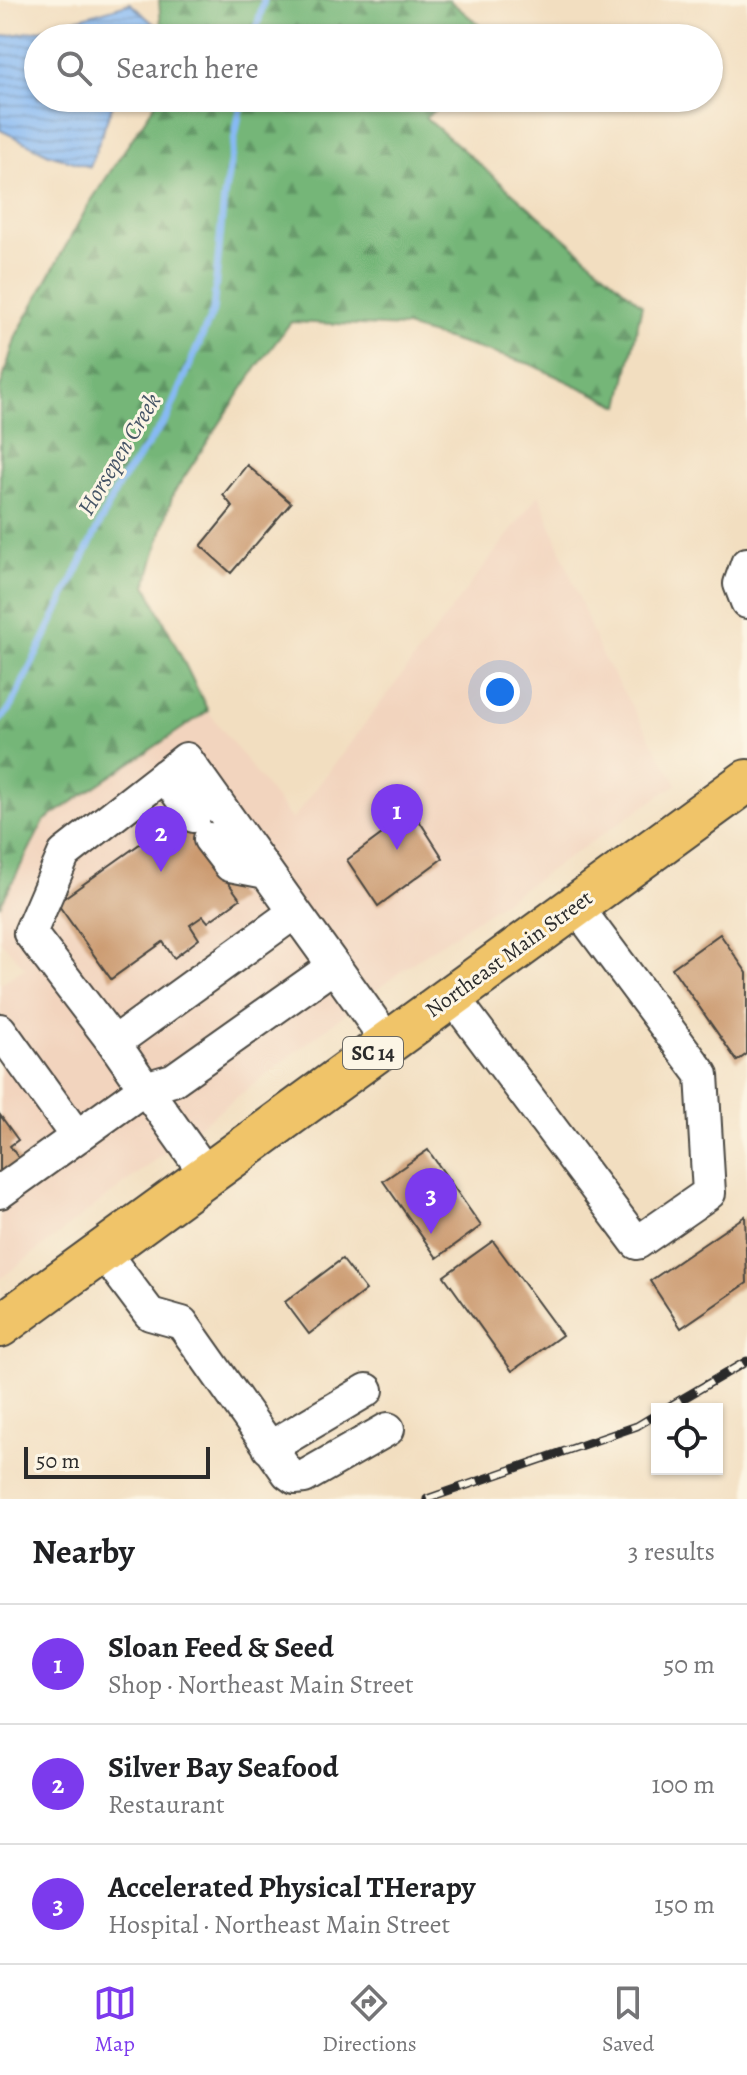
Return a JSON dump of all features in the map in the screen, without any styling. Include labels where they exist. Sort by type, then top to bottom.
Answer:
[{"type":"main road","name":"Northeast Main Street","points":[[0,1326],[747,781]]},
{"type":"lane","points":[[747,564],[740,584],[747,602]]},
{"type":"lane","points":[[207,1175],[114,1043],[30,933],[64,854],[186,759],[388,1042]]},
{"type":"lane","points":[[165,775],[230,865],[266,872]]},
{"type":"lane","points":[[452,996],[637,1243],[709,1193],[702,1075],[576,906]]},
{"type":"lane","points":[[114,1043],[295,912]]},
{"type":"lane","points":[[0,1192],[145,1088],[173,1080],[334,966]]},
{"type":"lane","points":[[0,1030],[77,1137]]},
{"type":"lane","points":[[102,1250],[150,1314],[182,1323],[269,1448],[295,1478],[304,1477],[388,1429]]},
{"type":"lane","points":[[269,1448],[367,1390]]},
{"type":"shaded area","points":[[539,494],[601,654],[677,784],[405,968],[0,1279],[0,984],[25,968],[0,940],[0,906],[44,821],[208,711],[292,820]]},
{"type":"green space","points":[[159,0],[449,0],[478,24],[161,24]]},
{"type":"green space","points":[[150,112],[433,112],[425,117],[642,305],[620,406],[530,364],[406,327],[291,322],[257,367],[173,494],[146,585],[208,711],[44,821],[0,906],[0,389],[16,336],[89,204]]},
{"type":"water","points":[[130,3],[154,24],[60,24]]},
{"type":"water","points":[[24,33],[24,112],[110,112],[90,167],[49,154],[0,130],[0,37]]},
{"type":"building","points":[[247,465],[291,503],[231,573],[201,546],[233,507],[223,495]]},
{"type":"building","points":[[203,810],[218,833],[201,845],[240,899],[208,922],[203,916],[190,925],[199,939],[174,958],[163,942],[111,979],[57,903],[179,816]]},
{"type":"building","points":[[413,811],[443,858],[378,906],[347,860]]},
{"type":"building","points":[[720,934],[747,973],[747,1054],[737,1061],[672,968]]},
{"type":"building","points":[[0,1115],[18,1140],[10,1146],[22,1163],[0,1179]]},
{"type":"building","points":[[428,1150],[481,1226],[437,1258],[383,1181]]},
{"type":"building","points":[[745,1216],[747,1283],[681,1328],[650,1281]]},
{"type":"building","points":[[493,1241],[562,1335],[512,1371],[444,1276]]},
{"type":"building","points":[[342,1259],[366,1290],[309,1334],[285,1302]]},
{"type":"waterway","name":"Horsepen Creek","points":[[258,24],[264,0]]},
{"type":"waterway","name":"Horsepen Creek","points":[[0,720],[10,709],[119,484],[167,418],[213,311],[224,197],[239,112]]},
{"type":"railway","points":[[675,1403],[747,1361]]},
{"type":"railway","points":[[427,1499],[637,1426],[651,1418]]},
{"type":"place","name":"Sloan Feed & Seed","points":[[397,850]]},
{"type":"place","name":"Silver Bay Seafood","points":[[161,872]]},
{"type":"place","name":"Accelerated Physical THerapy","points":[[431,1234]]}]
